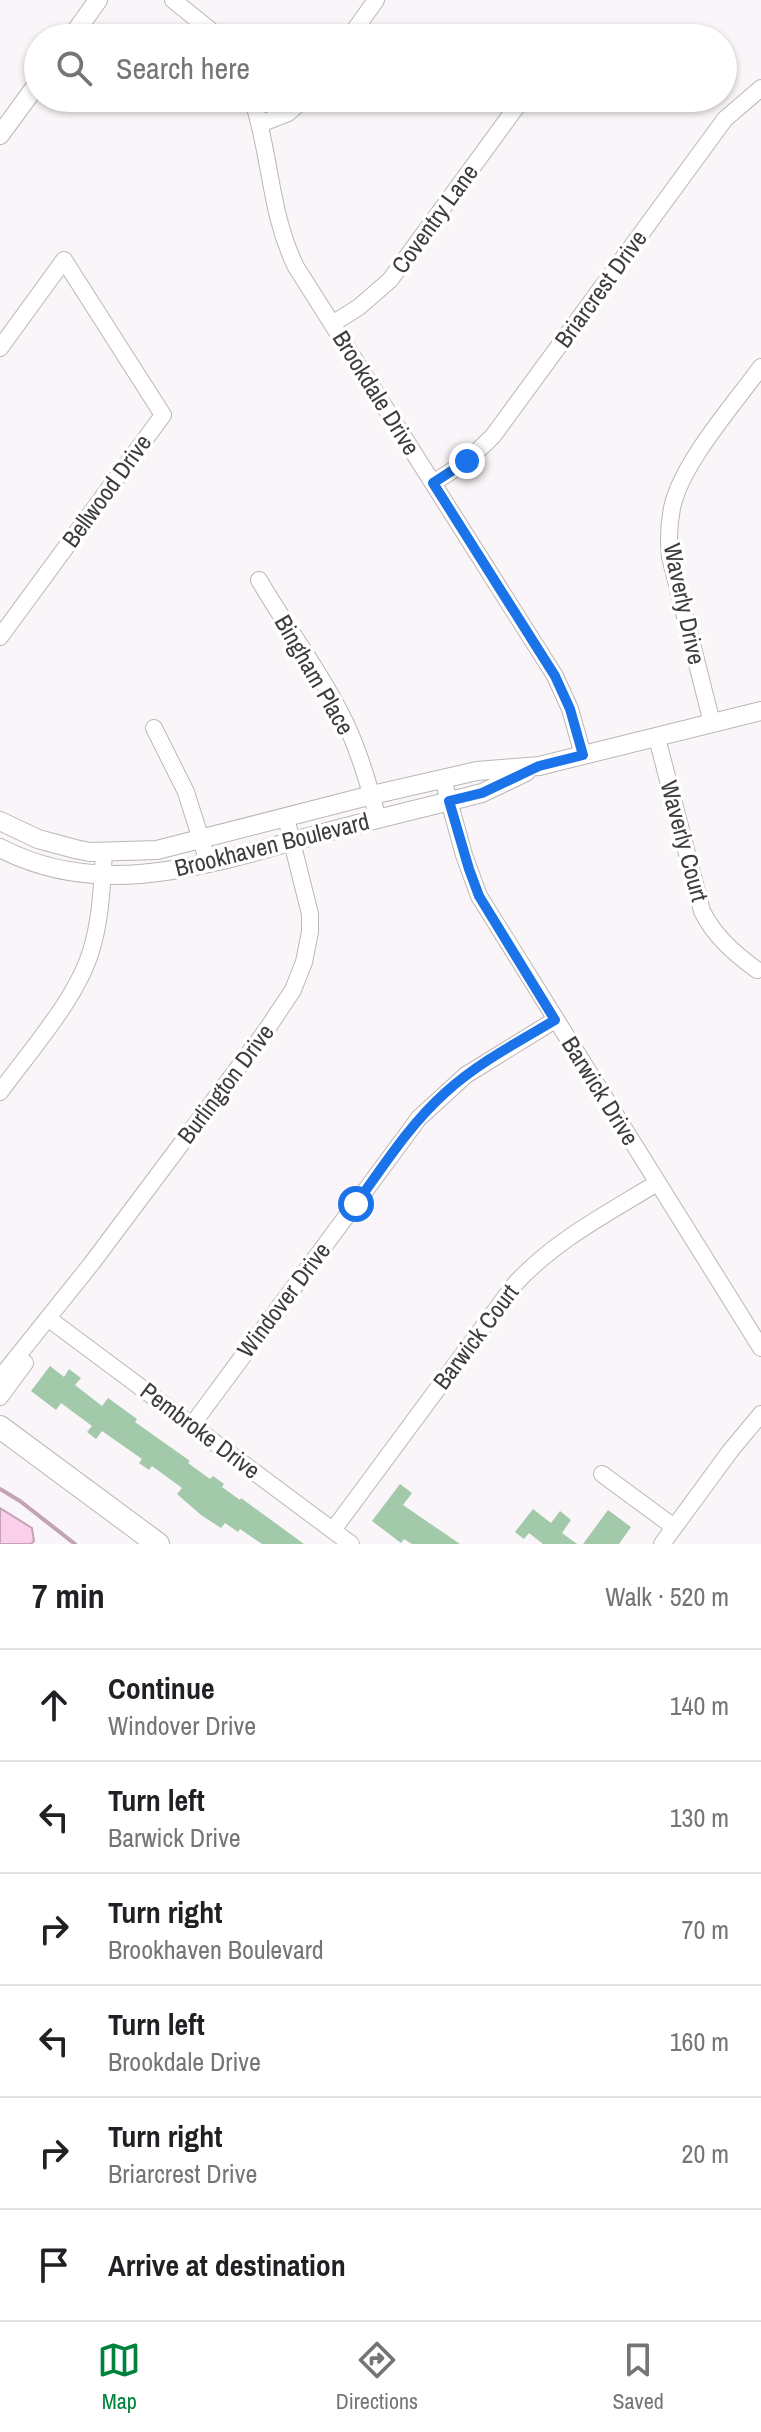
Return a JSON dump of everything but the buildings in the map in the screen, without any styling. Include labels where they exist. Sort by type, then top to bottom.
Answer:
[{"type":"main road","points":[[0,1427],[158,1544]]},
{"type":"street","points":[[81,24],[98,0]]},
{"type":"street","points":[[173,0],[203,24]]},
{"type":"street","points":[[359,24],[376,0]]},
{"type":"street","name":"Briarcrest Drive","points":[[737,109],[761,88]]},
{"type":"street","points":[[0,135],[24,102]]},
{"type":"street","name":"Brookdale Drive","points":[[256,112],[281,233],[296,267],[555,676],[570,709],[583,755]]},
{"type":"street","points":[[260,124],[289,112]]},
{"type":"street","name":"Coventry Lane","points":[[332,324],[359,307],[390,280],[513,112]]},
{"type":"street","name":"Briarcrest Drive","points":[[433,483],[467,461],[493,436],[733,112]]},
{"type":"street","name":"Bellwood Drive","points":[[0,348],[64,260],[163,415],[0,637]]},
{"type":"street","name":"Waverly Drive","points":[[712,723],[670,557],[668,539],[672,505],[695,458],[761,367]]},
{"type":"street","name":"Bingham Place","points":[[259,580],[333,699],[357,751],[378,819]]},
{"type":"street","name":"Brookhaven Boulevard","points":[[0,821],[54,845],[90,852],[157,850],[372,795],[477,771],[539,766],[761,711]]},
{"type":"street","points":[[154,728],[186,792],[208,862]]},
{"type":"street","name":"Waverly Court","points":[[657,738],[702,911],[713,930],[757,970]]},
{"type":"street","name":"Brookhaven Boulevard","points":[[0,848],[57,870],[102,876],[158,873],[482,793],[539,766]]},
{"type":"street","name":"Barwick Drive","points":[[443,779],[479,896],[761,1348]]},
{"type":"street","name":"Burlington Drive","points":[[0,1378],[49,1319],[272,1023],[293,990],[304,962],[310,914],[286,818]]},
{"type":"street","points":[[0,1092],[57,1014],[84,968],[97,929],[104,852]]},
{"type":"street","name":"Windover Drive","points":[[192,1425],[419,1118],[466,1075],[555,1020]]},
{"type":"street","name":"Barwick Court","points":[[333,1530],[533,1264],[553,1248],[657,1183]]},
{"type":"street","name":"Burlington Drive","points":[[0,1397],[27,1361],[49,1319]]},
{"type":"street","name":"Pembroke Drive","points":[[49,1319],[351,1544]]},
{"type":"street","points":[[662,1544],[761,1414]]},
{"type":"street","points":[[602,1474],[674,1527]]},
{"type":"shaded area","points":[[0,1508],[32,1528],[34,1541],[31,1544],[0,1544]]},
{"type":"waterway","points":[[0,1489],[75,1544]]},
{"type":"route","points":[[356,1204],[419,1118],[446,1091],[466,1075],[555,1020],[479,896],[449,801],[482,793],[539,766],[583,755],[570,709],[555,676],[433,483],[467,461]]}]
